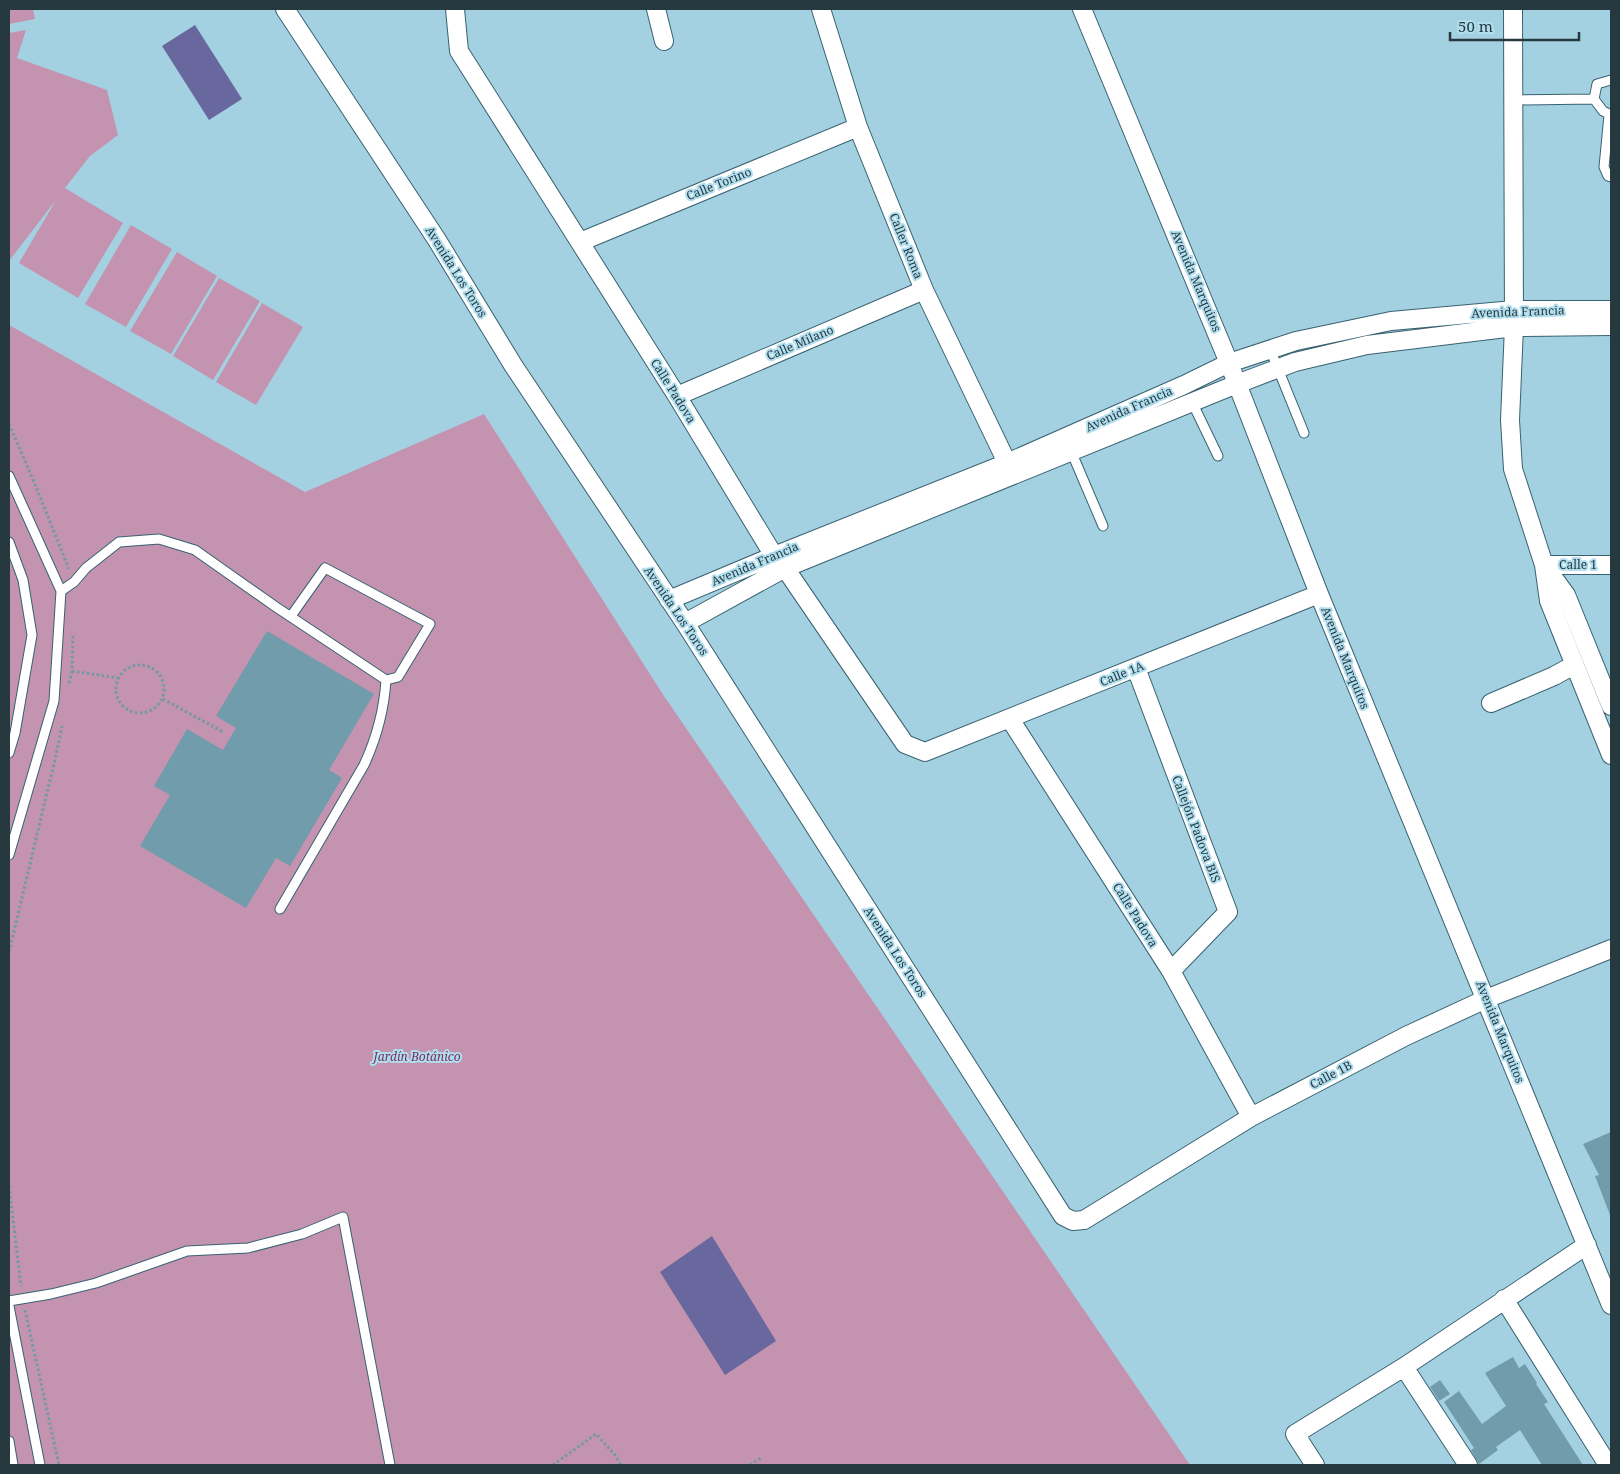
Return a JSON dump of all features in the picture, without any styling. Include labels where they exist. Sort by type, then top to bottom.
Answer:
[{"type":"street","name":"Avenida Los Toros","points":[[286,9],[437,240],[513,364],[685,623],[1063,1216]]},
{"type":"street","name":"Calle Padova","points":[[455,9],[459,51],[677,396],[779,562],[905,744],[925,752]]},
{"type":"street","points":[[656,9],[664,41]]},
{"type":"street","name":"Caller Roma","points":[[821,9],[858,127],[924,290],[1010,469]]},
{"type":"street","name":"Avenida Marquitos","points":[[1082,9],[1230,363],[1319,594],[1611,1305]]},
{"type":"street","points":[[1513,9],[1514,319],[1510,420],[1512,469],[1544,566],[1611,706]]},
{"type":"street","name":"Calle Torino","points":[[580,242],[858,127]]},
{"type":"street","name":"Calle Milano","points":[[677,396],[924,290]]},
{"type":"street","name":"Avenida Francia","points":[[669,600],[779,562],[1010,469],[1230,363],[1296,341],[1391,321],[1514,319],[1611,310]]},
{"type":"street","name":"Avenida Francia","points":[[1010,469],[1071,451],[1295,362],[1367,345],[1514,319],[1611,326]]},
{"type":"street","name":"Avenida Francia","points":[[685,623],[779,562]]},
{"type":"street","name":"Calle 1","points":[[1544,566],[1611,565]]},
{"type":"street","name":"Calle 1A","points":[[925,752],[1319,594]]},
{"type":"street","points":[[1558,598],[1574,665],[1611,755]]},
{"type":"street","points":[[1491,703],[1554,676],[1574,665]]},
{"type":"street","name":"Callejón Padova BIS","points":[[1136,668],[1228,912],[1171,971]]},
{"type":"street","name":"Calle Padova","points":[[1010,719],[1171,971],[1251,1117]]},
{"type":"street","name":"Calle 1B","points":[[1063,1216],[1073,1221],[1084,1220],[1251,1117],[1406,1036],[1486,999],[1611,949]]},
{"type":"street","points":[[1315,1465],[1295,1434],[1404,1367],[1587,1245]]},
{"type":"street","points":[[1504,1299],[1608,1465]]},
{"type":"street","points":[[1404,1367],[1468,1465]]},
{"type":"lane","points":[[1611,80],[1597,84],[1594,99],[1603,111],[1610,115],[1604,167],[1608,176],[1611,177]]},
{"type":"lane","points":[[1514,100],[1594,99]]},
{"type":"lane","points":[[1270,350],[1304,433]]},
{"type":"lane","points":[[1192,402],[1218,456]]},
{"type":"lane","points":[[1071,451],[1103,526]]},
{"type":"lane","points":[[9,476],[62,591],[54,701],[9,855]]},
{"type":"lane","points":[[62,591],[74,582],[86,568],[119,542],[158,539],[195,550],[291,616],[386,680],[398,677],[430,624],[325,568],[291,616]]},
{"type":"lane","points":[[9,542],[24,580],[32,635],[9,753]]},
{"type":"lane","points":[[280,909],[364,765],[381,721],[386,680]]},
{"type":"lane","points":[[9,1301],[96,1283],[187,1251],[248,1248],[302,1234],[343,1217],[390,1465]]},
{"type":"lane","points":[[9,1306],[40,1465]]},
{"type":"lane","points":[[9,1441],[13,1465]]},
{"type":"path","points":[[134,665],[151,667],[158,672],[163,680],[165,691],[163,699],[151,711],[137,714],[129,711],[117,699],[115,690],[118,678],[123,671],[134,665]]},
{"type":"path","points":[[72,671],[118,678]]},
{"type":"path","points":[[163,699],[223,732]]},
{"type":"path","points":[[9,1186],[23,1299],[59,1465]]},
{"type":"path","points":[[553,1465],[596,1434],[615,1455],[621,1465]]},
{"type":"path","points":[[750,1465],[761,1458]]},
{"type":"green space","points":[[9,9],[33,9],[35,19],[9,24]]},
{"type":"green space","points":[[26,30],[17,58],[107,90],[118,135],[90,156],[65,188],[123,223],[78,298],[19,263],[56,200],[9,261],[9,33]]},
{"type":"green space","points":[[131,225],[172,249],[126,327],[85,304]]},
{"type":"green space","points":[[177,252],[217,276],[171,354],[130,331]]},
{"type":"green space","points":[[219,278],[260,301],[213,380],[173,356]]},
{"type":"green space","points":[[262,303],[303,327],[256,405],[216,382]]},
{"type":"green space","name":"Jardín Botánico","points":[[9,325],[305,492],[484,414],[662,693],[1190,1465],[9,1465]]},
{"type":"water","points":[[195,25],[242,99],[209,120],[162,46]]},
{"type":"water","points":[[712,1236],[776,1341],[725,1375],[660,1272]]},
{"type":"building","points":[[267,631],[374,694],[329,770],[342,778],[290,866],[276,858],[246,908],[140,846],[170,795],[154,786],[187,729],[223,750],[236,728],[216,716]]},
{"type":"building","points":[[1611,1132],[1610,1215],[1595,1176],[1599,1175],[1583,1144]]},
{"type":"building","points":[[1513,1357],[1519,1368],[1525,1364],[1548,1402],[1544,1404],[1583,1465],[1542,1465],[1520,1430],[1496,1447],[1498,1450],[1479,1464],[1471,1450],[1474,1448],[1444,1402],[1459,1391],[1482,1424],[1506,1406],[1485,1373]]},
{"type":"building","points":[[1440,1380],[1450,1394],[1439,1401],[1430,1387]]}]
